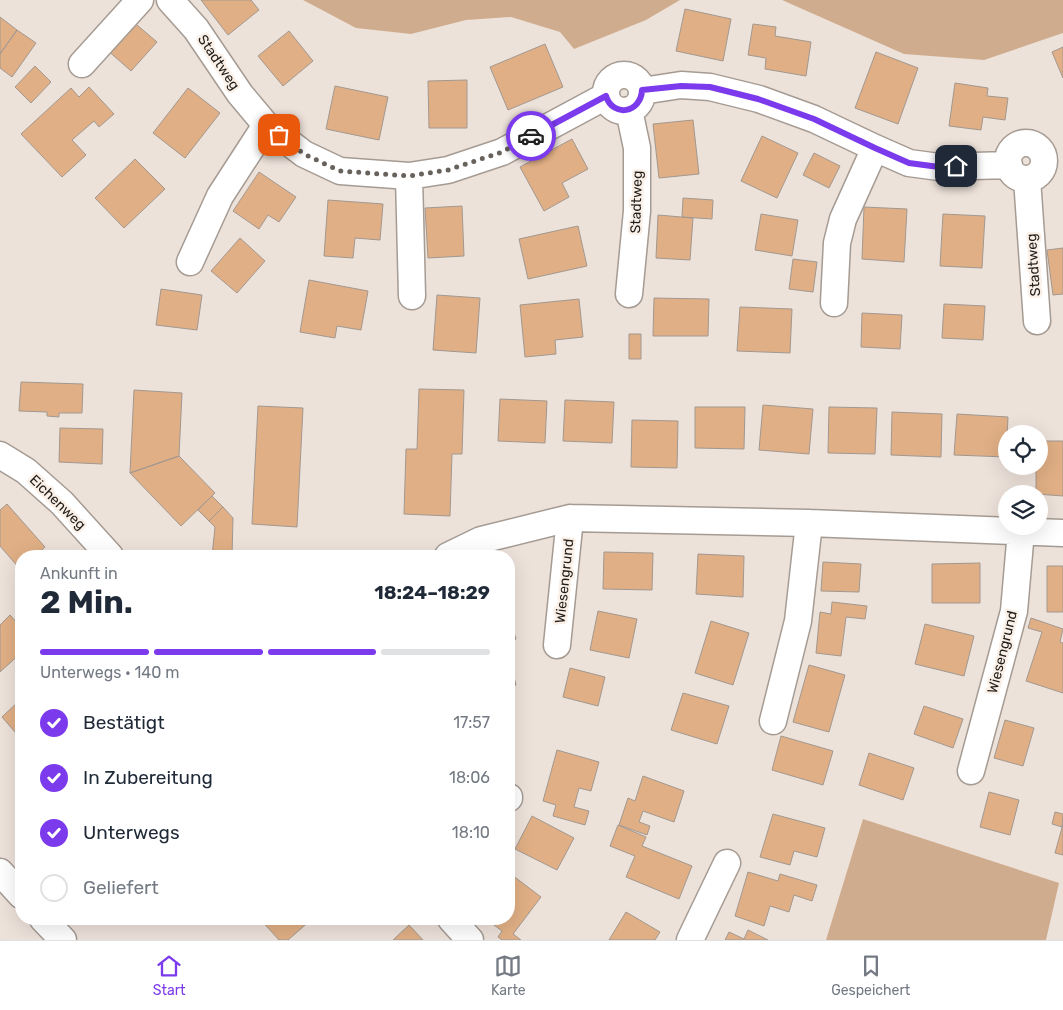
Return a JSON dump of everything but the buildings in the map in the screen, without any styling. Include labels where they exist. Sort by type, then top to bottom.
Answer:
[{"type":"street","points":[[82,64],[140,0]]},
{"type":"street","name":"Stadtweg","points":[[170,0],[196,29],[240,94],[266,125],[304,154],[340,171],[409,176],[448,170],[502,152],[606,96],[605,90],[612,79],[623,74],[634,77],[641,85],[636,100],[637,210],[630,294]]},
{"type":"street","points":[[636,100],[681,86],[710,87],[758,99],[814,119],[909,163],[939,167],[1018,172]]},
{"type":"street","points":[[190,262],[220,196],[266,125]]},
{"type":"street","points":[[1018,172],[1008,158],[1019,145],[1032,144],[1041,152],[1053,154]]},
{"type":"street","points":[[834,303],[837,243],[843,219],[875,148]]},
{"type":"street","name":"Stadtweg","points":[[1018,172],[1038,321]]},
{"type":"street","points":[[409,176],[412,296]]},
{"type":"street","name":"Eichenweg","points":[[0,455],[26,471],[62,503],[105,550]]},
{"type":"street","name":"Wiesengrund","points":[[557,645],[570,518]]},
{"type":"street","name":"Wiesengrund","points":[[460,550],[481,540],[570,518],[809,523],[998,530]]},
{"type":"street","points":[[773,721],[798,621],[809,523]]},
{"type":"street","name":"Wiesengrund","points":[[1048,532],[1063,532]]},
{"type":"street","name":"Wiesengrund","points":[[971,771],[1014,611],[1021,535]]},
{"type":"street","points":[[690,940],[727,863]]},
{"type":"street","points":[[0,872],[15,888]]},
{"type":"street","points":[[49,925],[63,940]]},
{"type":"street","points":[[456,925],[470,940]]},
{"type":"shaded area","points":[[303,0],[680,0],[646,20],[574,49],[560,32],[511,17],[466,20],[411,34],[356,28]]},
{"type":"shaded area","points":[[782,0],[1063,0],[1063,33],[984,60],[904,54]]},
{"type":"shaded area","points":[[863,819],[1059,883],[1046,940],[826,940]]},
{"type":"way so far","points":[[279,135],[304,154],[340,171],[409,176],[448,170],[502,152],[531,136]]},
{"type":"route","points":[[531,136],[606,96],[612,107],[623,111],[638,105],[642,96],[642,90],[681,86],[710,87],[758,99],[814,119],[909,163],[939,167],[956,166]]}]
